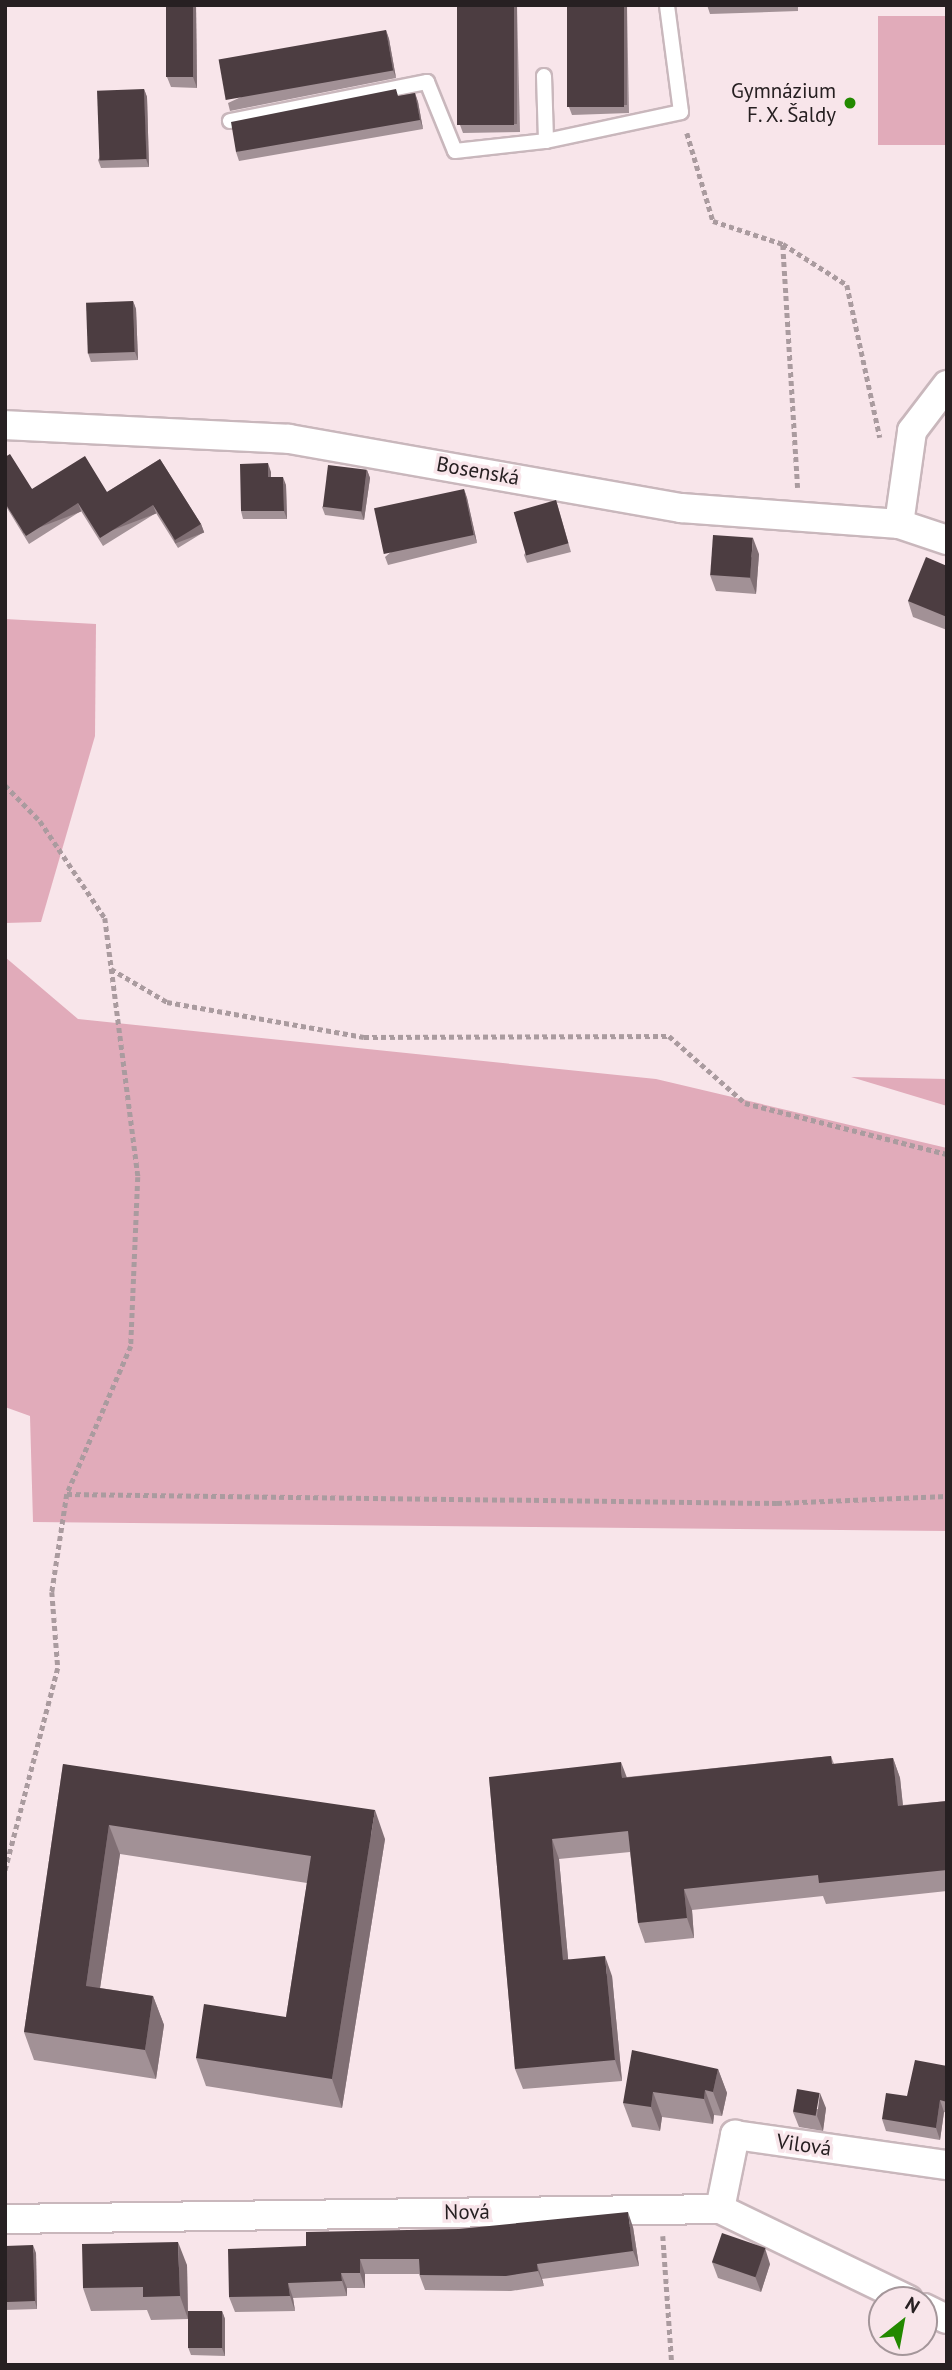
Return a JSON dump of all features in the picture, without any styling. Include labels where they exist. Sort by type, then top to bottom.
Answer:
[{"type":"street","points":[[899,524],[912,431],[947,385]]},
{"type":"street","name":"Bosenská","points":[[5,425],[289,439],[681,508],[899,524],[947,540]]},
{"type":"street","name":"Vilová","points":[[720,2209],[735,2136],[947,2165]]},
{"type":"street","name":"Nová","points":[[5,2219],[720,2209],[879,2286]]},
{"type":"lane","points":[[230,121],[427,82],[455,151],[546,141],[681,112],[667,5]]},
{"type":"lane","points":[[544,76],[546,141]]},
{"type":"path","points":[[681,112],[713,221],[783,244],[847,285],[882,444]]},
{"type":"path","points":[[783,244],[800,517]]},
{"type":"path","points":[[5,785],[40,821],[105,918],[138,1177],[131,1346],[67,1494],[52,1592],[58,1668],[5,1871]]},
{"type":"path","points":[[111,969],[167,1002],[364,1037],[669,1036],[745,1103],[947,1154]]},
{"type":"path","points":[[67,1494],[777,1503],[947,1496]]},
{"type":"path","points":[[661,2209],[672,2365]]},
{"type":"shaded area","points":[[878,16],[947,16],[947,145],[878,145]]},
{"type":"shaded area","points":[[5,619],[96,624],[95,736],[41,922],[5,923]]},
{"type":"shaded area","points":[[5,957],[78,1019],[656,1079],[947,1148],[947,1531],[33,1522],[30,1416],[5,1407]]},
{"type":"shaded area","points":[[851,1077],[947,1079],[947,1106]]},
{"type":"building","points":[[166,5],[193,5],[193,77],[166,77]]},
{"type":"building","points":[[457,5],[514,5],[514,125],[457,125]]},
{"type":"building","points":[[567,5],[624,5],[624,107],[567,107]]},
{"type":"building","points":[[386,30],[393,70],[226,100],[219,60]]},
{"type":"building","points":[[144,89],[146,159],[99,161],[97,91]]},
{"type":"building","points":[[396,89],[398,96],[415,93],[420,120],[236,152],[231,122]]},
{"type":"building","points":[[133,301],[135,352],[88,354],[86,303]]},
{"type":"building","points":[[10,454],[32,489],[85,456],[107,492],[160,459],[201,524],[175,540],[153,505],[100,538],[78,503],[26,536],[5,503],[5,457]]},
{"type":"building","points":[[268,463],[268,477],[283,477],[284,511],[241,511],[240,464]]},
{"type":"building","points":[[328,465],[367,470],[362,511],[323,507]]},
{"type":"building","points":[[464,489],[474,535],[384,554],[374,508]]},
{"type":"building","points":[[556,500],[568,543],[526,555],[514,512]]},
{"type":"building","points":[[713,535],[753,538],[750,578],[710,575]]},
{"type":"building","points":[[926,557],[947,566],[947,617],[908,601]]},
{"type":"building","points":[[831,1756],[832,1764],[893,1758],[898,1806],[947,1801],[947,1870],[819,1883],[818,1875],[684,1889],[687,1918],[638,1923],[628,1831],[552,1839],[563,1960],[605,1956],[615,2060],[515,2069],[489,1777],[621,1762],[622,1778]]},
{"type":"building","points":[[63,1764],[375,1810],[332,2079],[196,2058],[204,2004],[286,2017],[311,1856],[109,1825],[86,1986],[153,1996],[145,2050],[24,2032]]},
{"type":"building","points":[[632,2050],[718,2069],[713,2092],[705,2090],[704,2099],[653,2092],[651,2107],[623,2103]]},
{"type":"building","points":[[915,2060],[947,2066],[947,2102],[940,2100],[936,2128],[882,2119],[886,2093],[907,2096]]},
{"type":"building","points":[[797,2089],[820,2093],[816,2116],[793,2112]]},
{"type":"building","points":[[628,2212],[633,2251],[537,2264],[538,2271],[506,2276],[420,2275],[419,2259],[360,2259],[360,2273],[341,2273],[342,2281],[288,2283],[290,2296],[229,2297],[228,2249],[306,2246],[306,2232],[459,2229]]},
{"type":"building","points":[[722,2233],[765,2248],[755,2277],[712,2262]]},
{"type":"building","points":[[178,2242],[180,2296],[143,2297],[143,2287],[83,2288],[82,2244]]},
{"type":"building","points":[[33,2245],[35,2301],[7,2302],[5,2246]]},
{"type":"building","points":[[188,2311],[222,2311],[222,2348],[188,2348]]},
{"type":"place","name":"Gymnázium F. X. Šaldy","points":[[850,103]]}]
